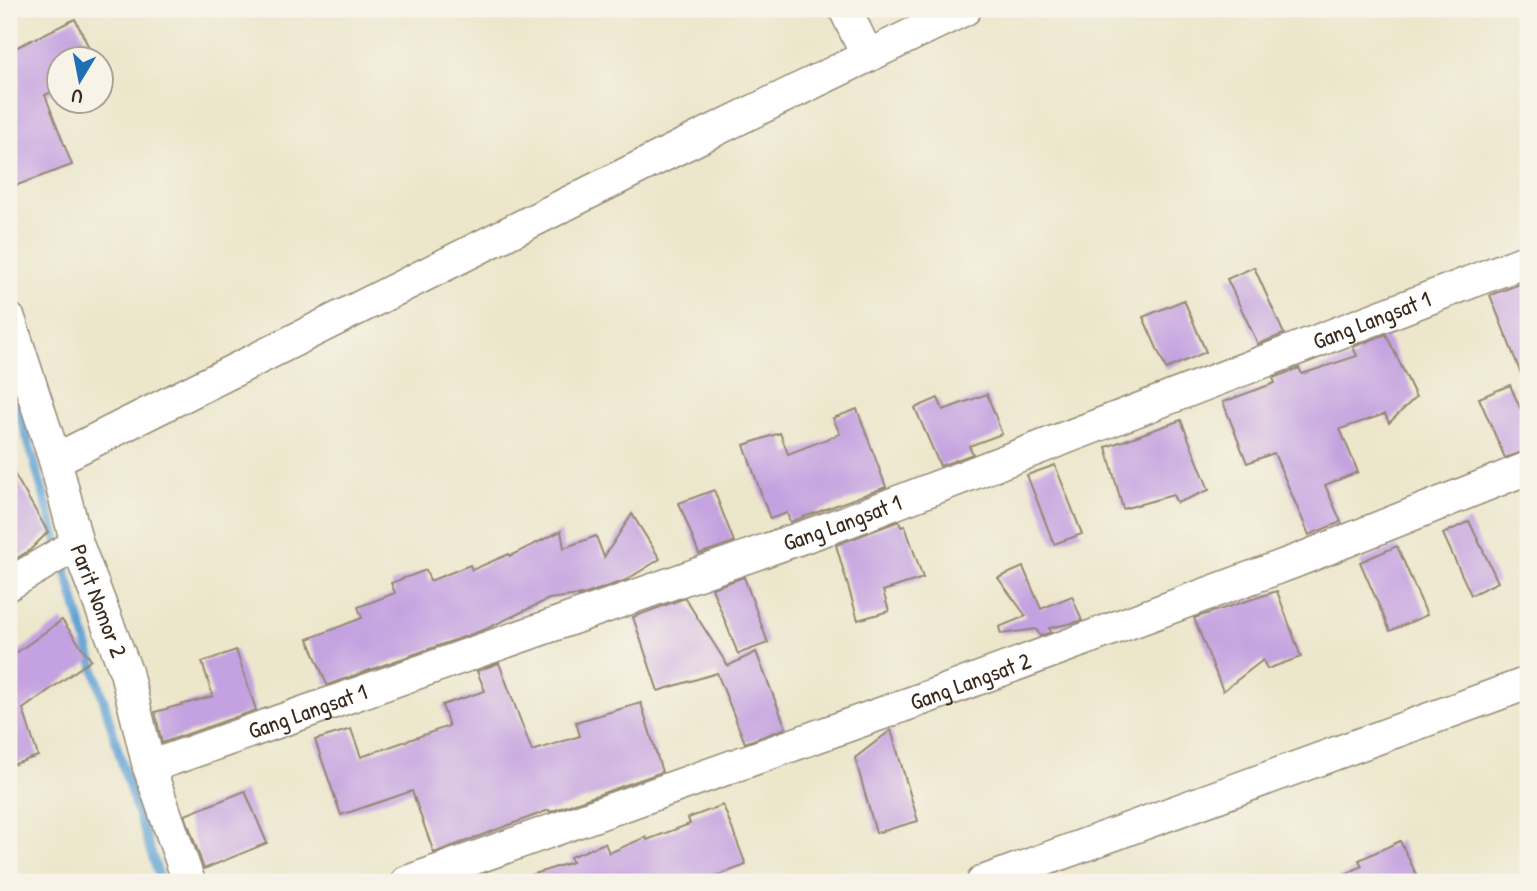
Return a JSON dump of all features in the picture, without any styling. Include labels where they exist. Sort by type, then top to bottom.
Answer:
[{"type":"street","points":[[845,9],[867,55]]},
{"type":"street","points":[[55,460],[867,55],[965,9]]},
{"type":"street","name":"Gang Langsat 1","points":[[149,767],[846,522],[1528,260]]},
{"type":"street","name":"Parit Nomor 2","points":[[12,340],[55,460],[77,544],[126,672],[149,767],[190,882]]},
{"type":"street","name":"Gang Langsat 2","points":[[407,882],[939,693],[1296,561],[1528,468]]},
{"type":"street","points":[[9,584],[77,544]]},
{"type":"street","points":[[983,882],[1528,683]]},
{"type":"building","points":[[75,19],[88,46],[46,46],[46,116],[53,116],[72,165],[9,188],[9,51]]},
{"type":"building","points":[[1254,267],[1284,334],[1258,344],[1227,279]]},
{"type":"building","points":[[1528,281],[1528,389],[1527,389],[1490,295]]},
{"type":"building","points":[[1184,300],[1206,352],[1166,369],[1143,317]]},
{"type":"building","points":[[1386,334],[1416,397],[1389,423],[1385,414],[1340,429],[1358,472],[1325,485],[1341,522],[1309,535],[1274,453],[1247,463],[1223,402],[1275,383],[1273,378],[1299,368],[1302,374],[1357,356],[1353,347]]},
{"type":"building","points":[[1510,385],[1528,426],[1528,450],[1505,458],[1479,398]]},
{"type":"building","points":[[987,394],[1002,434],[969,446],[973,454],[940,466],[915,408],[938,398],[943,410]]},
{"type":"building","points":[[857,409],[886,487],[790,522],[787,513],[770,519],[744,445],[780,433],[788,454],[840,434],[833,418]]},
{"type":"building","points":[[1181,420],[1209,490],[1177,503],[1173,495],[1123,509],[1106,447]]},
{"type":"building","points":[[9,465],[48,532],[30,550],[9,563]]},
{"type":"building","points":[[1055,465],[1082,534],[1054,544],[1027,475]]},
{"type":"building","points":[[714,490],[734,542],[699,554],[679,503]]},
{"type":"building","points":[[632,514],[660,559],[626,580],[577,597],[579,595],[549,599],[486,629],[327,685],[308,639],[362,618],[358,607],[395,593],[391,583],[426,570],[430,581],[470,565],[472,570],[509,554],[510,556],[561,531],[564,548],[596,536],[604,557]]},
{"type":"building","points":[[899,521],[901,527],[905,526],[923,578],[883,591],[889,611],[858,620],[836,545]]},
{"type":"building","points":[[1469,521],[1498,582],[1471,595],[1443,534]]},
{"type":"building","points":[[1397,546],[1427,615],[1390,631],[1360,562]]},
{"type":"building","points":[[1023,567],[1041,609],[1072,596],[1082,621],[1049,628],[1051,632],[1040,636],[1036,629],[1001,634],[999,627],[1026,616],[998,578]]},
{"type":"building","points":[[744,577],[768,643],[738,654],[712,588]]},
{"type":"building","points":[[1277,591],[1301,657],[1267,669],[1263,660],[1223,691],[1194,618]]},
{"type":"building","points":[[685,598],[728,666],[756,652],[786,728],[745,743],[717,673],[658,691],[633,617]]},
{"type":"building","points":[[62,620],[91,660],[23,709],[38,756],[9,766],[9,658]]},
{"type":"building","points":[[236,650],[256,710],[162,743],[155,712],[213,696],[202,662]]},
{"type":"building","points":[[499,663],[532,751],[580,736],[576,722],[641,703],[662,772],[434,853],[412,791],[341,815],[315,740],[351,729],[361,757],[449,726],[442,705],[485,691],[477,671]]},
{"type":"building","points":[[891,730],[918,821],[876,833],[855,758]]},
{"type":"building","points":[[245,791],[267,843],[204,869],[185,815]]},
{"type":"building","points":[[723,805],[746,865],[700,882],[526,882],[525,877],[572,862],[570,857],[605,843],[609,853],[646,837],[647,840],[690,824],[688,818]]},
{"type":"building","points":[[1400,841],[1420,882],[1330,882],[1362,866],[1359,860]]},
{"type":"waterway","points":[[9,376],[129,787],[161,882]]}]
